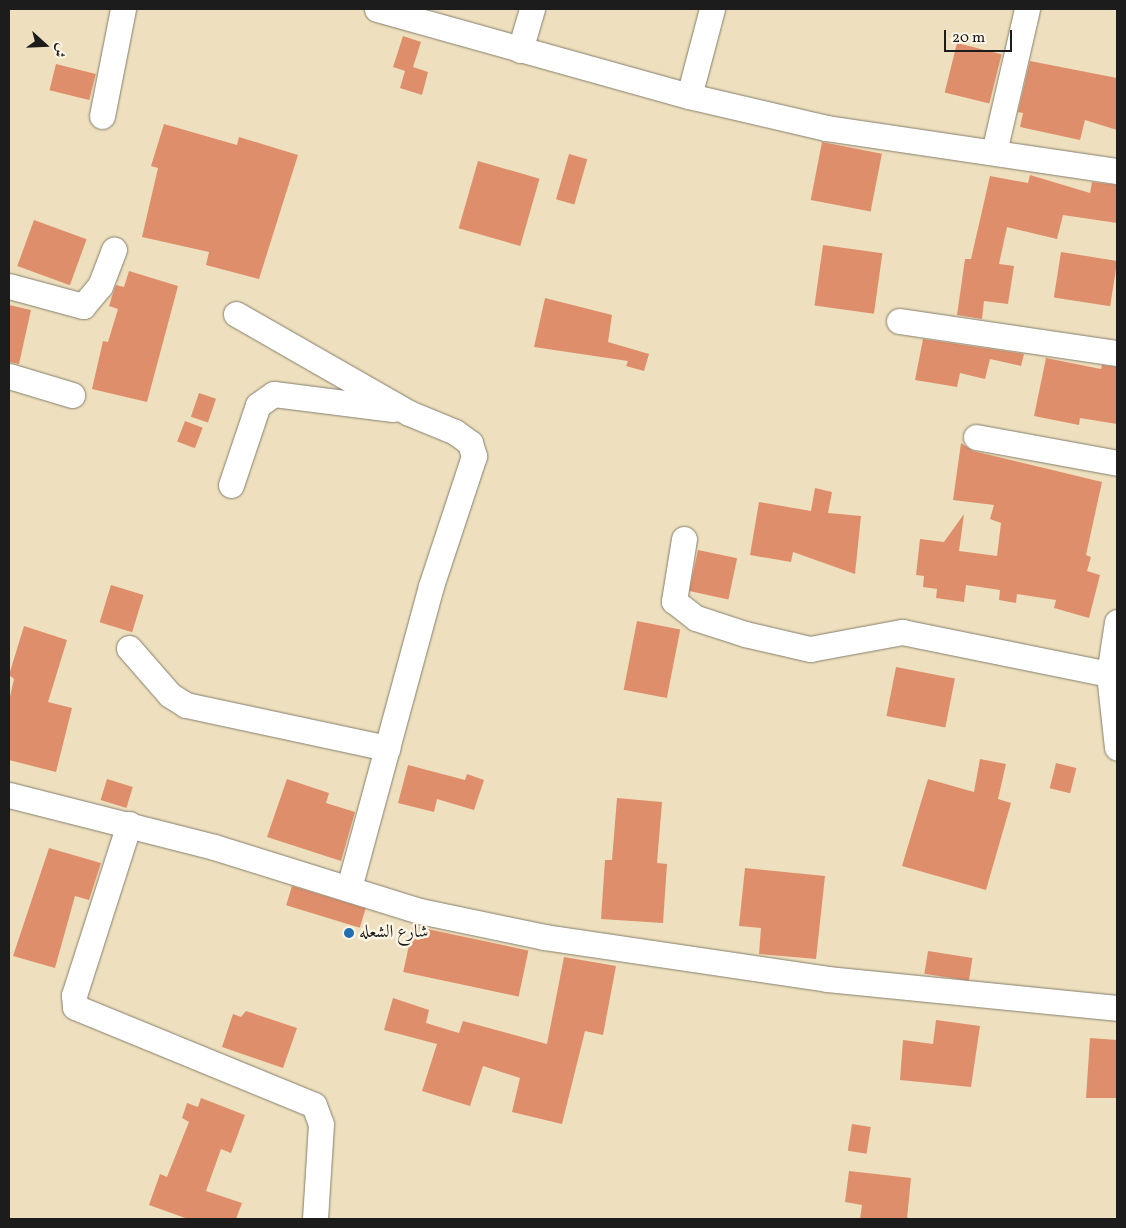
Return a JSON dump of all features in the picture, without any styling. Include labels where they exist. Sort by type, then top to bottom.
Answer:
[{"type":"street","points":[[102,116],[123,9]]},
{"type":"street","points":[[377,9],[689,96],[826,128],[1117,171]]},
{"type":"street","points":[[520,50],[532,9]]},
{"type":"street","points":[[689,96],[712,9]]},
{"type":"street","points":[[994,152],[1027,9]]},
{"type":"street","points":[[9,286],[83,306],[100,286],[114,250]]},
{"type":"street","points":[[236,314],[405,410],[455,432],[470,443],[474,456],[431,586],[349,888]]},
{"type":"street","points":[[899,321],[1117,353]]},
{"type":"street","points":[[9,376],[72,395]]},
{"type":"street","points":[[231,485],[258,405],[274,394],[405,410]]},
{"type":"street","points":[[976,437],[1117,463]]},
{"type":"street","points":[[684,539],[674,601],[696,618],[745,634],[810,649],[902,632],[1109,674]]},
{"type":"street","points":[[1117,622],[1115,648],[1109,674],[1117,748]]},
{"type":"street","points":[[129,648],[170,696],[186,705],[387,748]]},
{"type":"street","points":[[9,795],[129,824],[420,910],[606,948],[827,979],[1117,1008]]},
{"type":"street","points":[[129,824],[74,995],[75,1007],[314,1105],[322,1124],[315,1219]]},
{"type":"building","points":[[403,36],[421,42],[413,67],[428,72],[422,95],[400,88],[405,71],[393,67]]},
{"type":"building","points":[[957,43],[1002,54],[989,104],[945,92]]},
{"type":"building","points":[[1030,61],[1117,78],[1117,130],[1085,120],[1080,140],[1020,127],[1023,113],[1018,112]]},
{"type":"building","points":[[56,64],[96,74],[89,100],[49,90]]},
{"type":"building","points":[[164,124],[237,145],[239,137],[298,155],[259,279],[206,265],[209,252],[142,237],[158,168],[151,166]]},
{"type":"building","points":[[822,142],[882,154],[871,212],[811,200]]},
{"type":"building","points":[[569,154],[587,159],[574,204],[556,199]]},
{"type":"building","points":[[478,161],[540,179],[520,246],[459,228]]},
{"type":"building","points":[[1030,175],[1090,193],[1092,182],[1117,185],[1117,223],[1063,215],[1057,239],[1007,227],[999,264],[1014,266],[1008,304],[984,301],[982,319],[957,315],[965,259],[971,259],[990,176],[1028,183]]},
{"type":"building","points":[[34,220],[87,239],[70,285],[17,266]]},
{"type":"building","points":[[823,245],[882,253],[874,314],[815,305]]},
{"type":"building","points":[[1061,252],[1117,261],[1110,306],[1054,297]]},
{"type":"building","points":[[129,271],[178,286],[147,402],[92,389],[103,341],[108,342],[118,309],[109,306],[113,293],[116,285],[124,287]]},
{"type":"building","points":[[545,298],[612,315],[608,342],[649,354],[644,371],[626,366],[628,361],[534,347]]},
{"type":"building","points":[[9,305],[31,310],[19,364],[9,362]]},
{"type":"building","points":[[923,339],[1024,354],[1021,366],[990,359],[985,379],[960,373],[957,387],[915,380]]},
{"type":"building","points":[[1046,358],[1101,369],[1102,365],[1117,367],[1117,424],[1080,418],[1079,425],[1034,416]]},
{"type":"building","points":[[199,393],[216,399],[208,422],[191,417]]},
{"type":"building","points":[[185,421],[203,428],[195,448],[177,442]]},
{"type":"building","points":[[961,443],[973,451],[1102,482],[1086,555],[1091,557],[1087,571],[1100,575],[1089,618],[1054,608],[1056,600],[1017,594],[1016,603],[999,600],[1000,590],[966,585],[964,602],[936,598],[937,589],[923,587],[924,576],[916,575],[920,539],[944,542],[964,514],[959,551],[997,556],[1001,523],[990,519],[994,505],[953,500]]},
{"type":"building","points":[[815,488],[832,492],[828,513],[861,516],[855,574],[793,552],[791,562],[750,555],[759,502],[811,511]]},
{"type":"building","points":[[698,550],[737,558],[728,599],[689,591]]},
{"type":"building","points":[[111,585],[144,595],[132,632],[100,622]]},
{"type":"building","points":[[637,621],[680,629],[667,698],[624,690]]},
{"type":"building","points":[[24,626],[67,640],[48,702],[72,708],[56,772],[9,760],[9,701],[14,679],[9,675]]},
{"type":"building","points":[[896,667],[955,678],[945,728],[886,716]]},
{"type":"building","points":[[980,759],[1006,764],[998,799],[1011,803],[986,890],[902,866],[928,779],[974,792]]},
{"type":"building","points":[[1056,763],[1076,768],[1070,793],[1050,788]]},
{"type":"building","points":[[408,765],[465,780],[467,774],[484,780],[474,810],[437,799],[434,812],[398,803]]},
{"type":"building","points":[[107,779],[133,787],[126,808],[101,800]]},
{"type":"building","points":[[287,779],[329,793],[326,803],[355,812],[341,861],[267,837]]},
{"type":"building","points":[[617,798],[662,802],[657,863],[667,864],[663,923],[601,919],[605,860],[612,860]]},
{"type":"building","points":[[49,848],[101,863],[89,900],[75,896],[55,968],[13,956]]},
{"type":"building","points":[[745,868],[825,876],[816,959],[759,954],[761,928],[739,926]]},
{"type":"building","points":[[292,886],[366,909],[360,928],[286,905]]},
{"type":"building","points":[[413,926],[528,951],[519,997],[403,972]]},
{"type":"building","points":[[928,951],[972,958],[969,981],[924,974]]},
{"type":"building","points":[[564,957],[616,966],[603,1035],[585,1031],[562,1124],[512,1112],[520,1078],[483,1066],[470,1106],[422,1091],[437,1044],[384,1030],[393,998],[429,1010],[426,1023],[459,1033],[463,1021],[547,1044]]},
{"type":"building","points":[[246,1011],[297,1028],[283,1068],[222,1047],[233,1014],[241,1017]]},
{"type":"building","points":[[936,1020],[980,1026],[971,1087],[900,1080],[903,1040],[933,1044]]},
{"type":"building","points":[[1090,1038],[1117,1040],[1117,1098],[1086,1098]]},
{"type":"building","points":[[201,1098],[245,1115],[231,1153],[221,1149],[206,1191],[242,1203],[236,1219],[188,1219],[149,1205],[160,1174],[167,1177],[189,1122],[182,1118],[187,1103],[198,1107]]},
{"type":"building","points":[[852,1124],[871,1127],[867,1154],[848,1151]]},
{"type":"building","points":[[849,1171],[911,1178],[907,1219],[860,1219],[862,1205],[845,1202]]},
{"type":"place","name":"شارع الشعله","points":[[349,933]]}]
